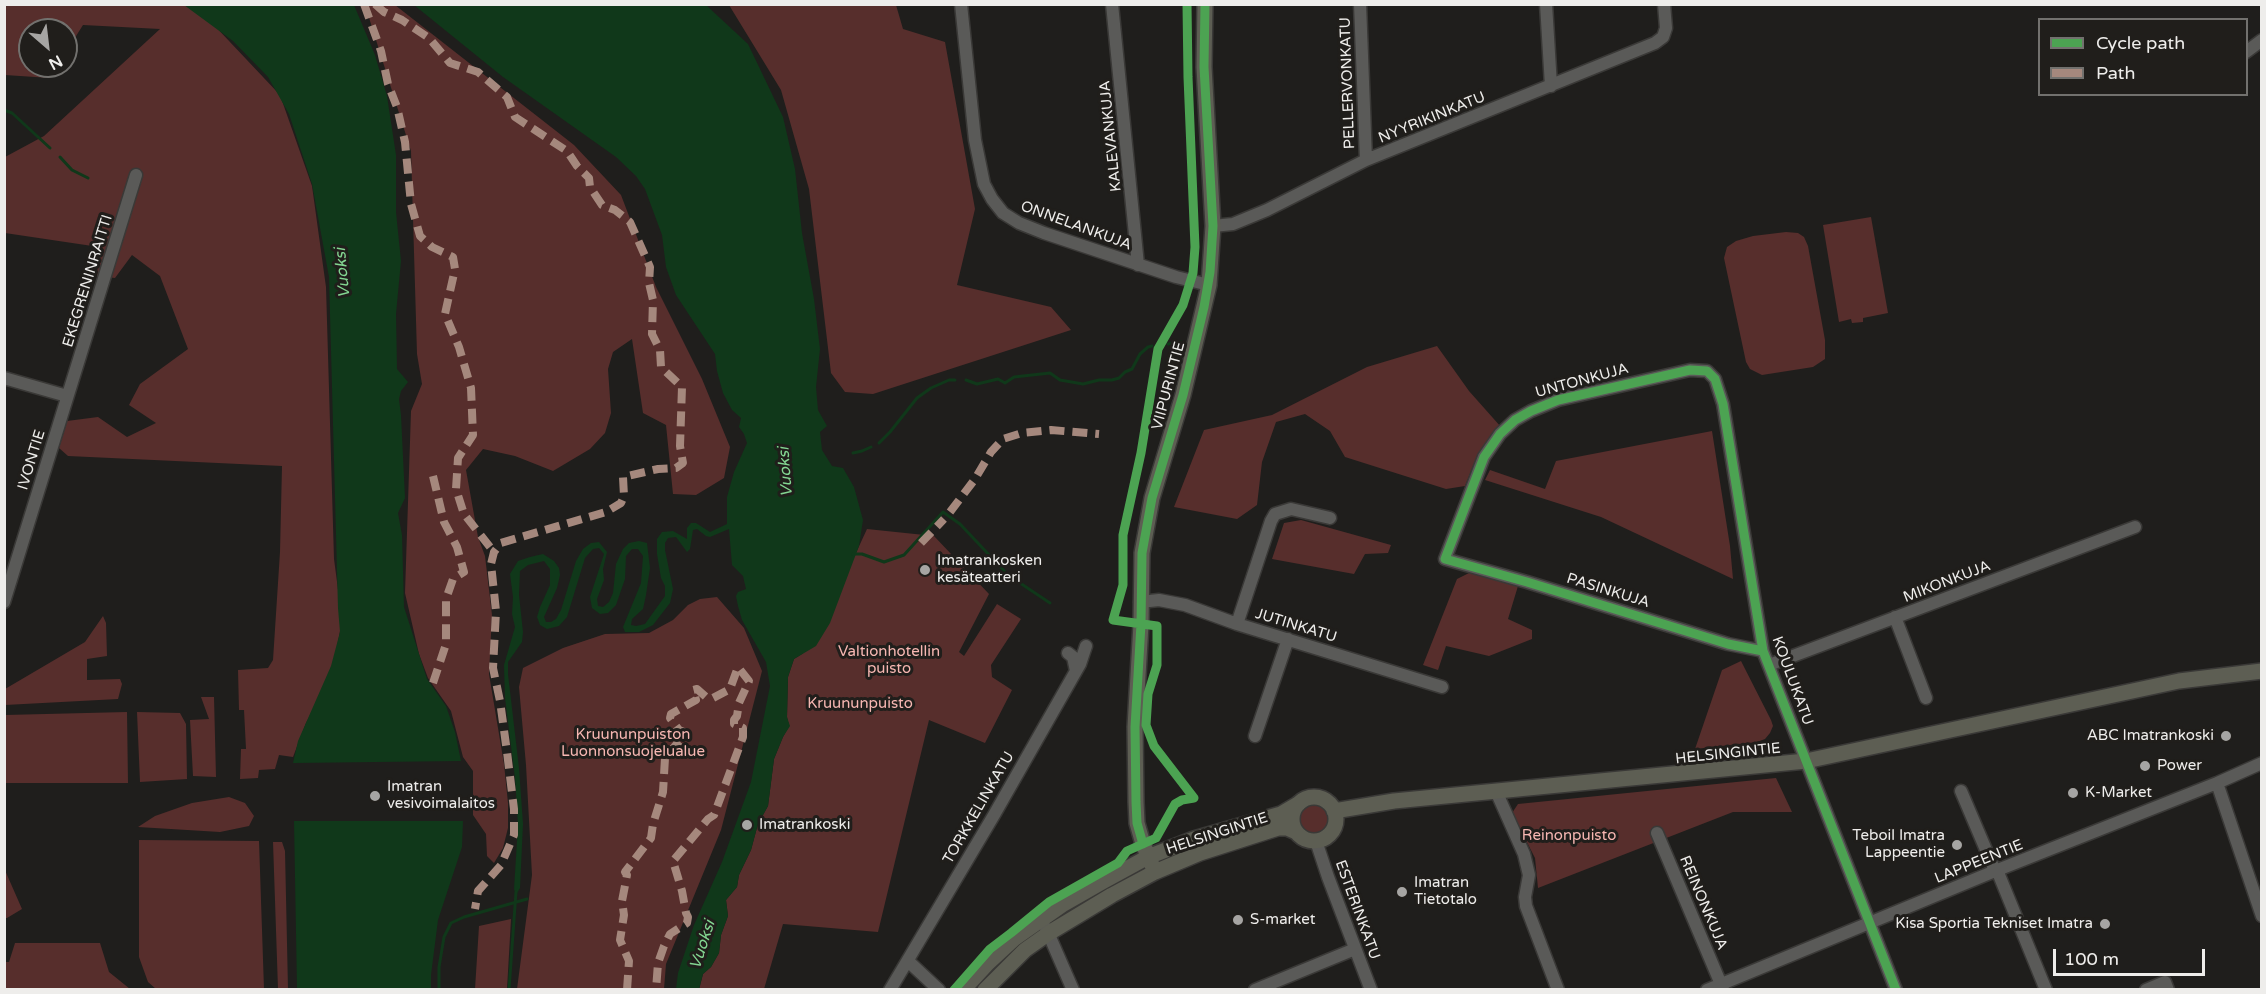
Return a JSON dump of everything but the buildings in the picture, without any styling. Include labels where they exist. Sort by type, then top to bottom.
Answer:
[{"type":"main road","name":"VIIPURINTIE","points":[[1155,872],[1137,823],[1136,802],[1135,728],[1142,553],[1145,527],[1184,394],[1209,285],[1213,226],[1204,67],[1205,4]]},
{"type":"main road","name":"HELSINGINTIE","points":[[1334,811],[1394,801],[1806,761],[2179,681],[2262,671]]},
{"type":"main road","points":[[1315,797],[1327,801],[1334,811],[1336,821],[1333,830],[1326,838],[1316,841],[1307,840],[1296,832],[1292,821],[1295,809],[1303,800],[1315,797]]},
{"type":"main road","name":"HELSINGINTIE","points":[[963,990],[988,963],[1040,920],[1148,857],[1194,839],[1281,814],[1298,804]]},
{"type":"main road","name":"HELSINGINTIE","points":[[985,990],[1025,950],[1049,933],[1112,894],[1155,872],[1200,853],[1269,830],[1287,828],[1296,832]]},
{"type":"street","name":"ONNELANKUJA","points":[[961,4],[975,140],[984,184],[992,200],[1003,213],[1019,223],[1138,265],[1191,282],[1209,285]]},
{"type":"street","name":"KALEVANKUJA","points":[[1112,4],[1138,265]]},
{"type":"street","name":"PELLERVONKATU","points":[[1360,4],[1366,160]]},
{"type":"street","points":[[1546,4],[1551,86]]},
{"type":"street","name":"NYYRIKINKATU","points":[[1213,226],[1233,224],[1267,210],[1366,160],[1655,43],[1663,37],[1664,4]]},
{"type":"street","points":[[2248,51],[2262,40]]},
{"type":"street","name":"EKEGRENINRAITTI","points":[[67,396],[136,175]]},
{"type":"street","name":"UNTONKUJA","points":[[1445,559],[1484,457],[1500,434],[1515,420],[1558,400],[1690,370],[1707,371]]},
{"type":"street","name":"KOULUKATU","points":[[1707,371],[1715,379],[1723,404],[1763,651],[1896,990]]},
{"type":"street","points":[[4,378],[67,396]]},
{"type":"street","name":"IVONTIE","points":[[4,602],[67,396]]},
{"type":"street","points":[[1237,624],[1275,514],[1291,508],[1330,518]]},
{"type":"street","name":"MIKONKUJA","points":[[1769,665],[2135,527]]},
{"type":"street","name":"PASINKUJA","points":[[1445,559],[1728,644],[1763,651]]},
{"type":"street","name":"JUTINKATU","points":[[1140,602],[1159,600],[1185,605],[1237,624],[1442,687]]},
{"type":"street","points":[[1895,617],[1926,698]]},
{"type":"street","points":[[1255,736],[1288,639]]},
{"type":"street","name":"TORKKELINKATU","points":[[890,990],[1076,671],[1086,646]]},
{"type":"street","points":[[1068,653],[1073,657],[1076,671]]},
{"type":"street","name":"LAPPEENTIE","points":[[1707,990],[1722,987],[1870,923],[2262,763]]},
{"type":"street","points":[[2217,783],[2262,916]]},
{"type":"street","points":[[1496,791],[1524,854],[1529,875],[1525,897],[1526,906],[1558,990]]},
{"type":"street","points":[[1961,791],[2046,990]]},
{"type":"street","name":"REINONKUJA","points":[[1657,833],[1722,987]]},
{"type":"street","name":"ESTERINKATU","points":[[1316,841],[1371,990]]},
{"type":"street","points":[[1040,920],[1049,933],[1073,990]]},
{"type":"street","points":[[1255,990],[1355,949]]},
{"type":"street","points":[[908,962],[939,990]]},
{"type":"street","points":[[2146,990],[2165,982],[2168,990]]},
{"type":"green space","points":[[5,5],[187,5],[213,24],[280,95],[312,186],[326,287],[334,559],[342,620],[332,674],[306,723],[293,757],[279,755],[275,769],[259,770],[258,778],[240,779],[241,749],[246,749],[244,710],[239,710],[238,670],[268,668],[273,660],[280,552],[282,466],[68,456],[59,448],[67,421],[98,417],[127,437],[156,423],[129,405],[140,384],[188,349],[160,276],[132,255],[115,278],[97,276],[99,247],[5,233],[5,157],[44,136],[160,29],[83,25],[78,33],[78,18],[18,18],[18,76],[5,75]]},
{"type":"green space","points":[[365,5],[395,5],[574,145],[621,195],[656,287],[702,379],[730,447],[724,478],[696,495],[673,494],[666,425],[643,413],[632,339],[613,352],[608,369],[611,413],[605,433],[590,449],[553,471],[515,456],[483,449],[466,470],[478,537],[485,556],[492,615],[489,674],[508,803],[508,828],[503,848],[494,863],[487,856],[486,834],[473,815],[473,771],[463,757],[451,711],[428,678],[419,654],[405,593],[411,411],[422,384],[417,354],[411,151]]},
{"type":"green space","points":[[729,5],[896,5],[903,29],[945,42],[975,209],[957,285],[1051,307],[1071,330],[873,394],[845,392],[831,373],[809,189],[781,90]]},
{"type":"green space","points":[[1871,217],[1888,313],[1863,318],[1863,322],[1852,323],[1851,319],[1839,322],[1823,225]]},
{"type":"green space","points":[[1798,233],[1804,237],[1808,246],[1825,340],[1825,359],[1813,367],[1762,375],[1750,369],[1746,362],[1724,258],[1727,247],[1736,241],[1753,236]]},
{"type":"green space","points":[[1437,346],[1469,391],[1501,427],[1477,456],[1465,486],[1446,489],[1345,457],[1330,431],[1305,414],[1276,422],[1262,462],[1257,505],[1237,519],[1174,507],[1204,430],[1272,415],[1367,367]]},
{"type":"green space","points":[[1712,431],[1733,579],[1601,517],[1485,480],[1490,470],[1545,489],[1556,461]]},
{"type":"green space","points":[[1301,520],[1391,545],[1388,553],[1365,554],[1354,574],[1272,559],[1284,523]]},
{"type":"green space","name":"Valtionhotellin puisto","points":[[867,529],[934,536],[989,594],[959,652],[964,656],[997,604],[1021,619],[991,665],[992,677],[1012,690],[985,743],[929,720],[878,932],[783,924],[764,989],[699,990],[703,974],[711,967],[719,953],[721,935],[728,916],[726,900],[737,887],[739,875],[751,850],[758,824],[768,806],[774,759],[789,726],[787,717],[788,677],[794,659],[802,654]]},
{"type":"green space","points":[[1471,572],[1518,586],[1508,619],[1532,630],[1532,639],[1489,656],[1446,646],[1438,670],[1423,665],[1457,579]]},
{"type":"green space","name":"Kruununpuiston Luonnonsuojelualue","points":[[717,597],[744,628],[762,671],[721,830],[666,964],[664,989],[517,989],[532,875],[519,687],[523,668],[563,648],[605,634],[649,633],[673,620],[688,605],[700,599]]},
{"type":"green space","points":[[103,616],[106,623],[107,656],[87,659],[87,680],[120,679],[122,684],[118,699],[5,705],[5,689],[85,642]]},
{"type":"green space","points":[[1741,661],[1771,720],[1773,726],[1770,733],[1765,739],[1757,742],[1695,749],[1722,670]]},
{"type":"green space","points":[[201,697],[214,697],[216,777],[193,776],[190,720],[209,719]]},
{"type":"green space","points":[[127,712],[128,783],[5,783],[5,715]]},
{"type":"green space","points":[[137,712],[180,713],[186,724],[187,779],[140,782]]},
{"type":"green space","name":"Reinonpuisto","points":[[1776,778],[1792,812],[1733,812],[1538,888],[1535,858],[1512,813],[1518,804]]},
{"type":"green space","points":[[229,797],[245,803],[254,816],[249,826],[220,832],[138,827],[155,816],[192,803]]},
{"type":"green space","points":[[1314,803],[1320,804],[1328,812],[1328,824],[1320,832],[1314,833],[1308,832],[1300,824],[1299,818],[1300,812],[1308,804]]},
{"type":"green space","points":[[139,840],[259,841],[264,989],[156,989],[148,982],[139,957]]},
{"type":"green space","points":[[273,842],[282,842],[285,851],[288,989],[278,989]]},
{"type":"green space","points":[[4,868],[22,909],[7,918],[4,918]]},
{"type":"green space","points":[[511,919],[507,989],[475,989],[479,926]]},
{"type":"green space","points":[[15,943],[100,943],[109,972],[130,989],[5,989],[5,962],[9,962]]},
{"type":"water","name":"Vuoksi","points":[[184,5],[354,5],[375,55],[387,96],[396,155],[396,212],[401,261],[396,314],[397,369],[408,382],[401,391],[399,399],[405,498],[398,513],[402,535],[404,607],[427,679],[446,706],[455,732],[461,761],[293,763],[298,741],[331,666],[340,632],[329,277],[312,184],[289,114],[268,77],[233,41]]},
{"type":"water","name":"Vuoksi","points":[[414,5],[706,5],[748,44],[783,117],[795,169],[802,233],[820,349],[816,387],[818,410],[827,426],[820,432],[822,450],[832,466],[843,468],[854,487],[863,520],[859,546],[830,623],[816,646],[794,659],[788,677],[787,717],[790,726],[774,759],[768,806],[758,824],[751,850],[739,875],[737,887],[726,900],[728,916],[721,935],[719,953],[711,967],[703,974],[699,989],[676,989],[678,973],[694,925],[722,862],[751,782],[770,686],[766,662],[742,620],[738,606],[736,596],[738,592],[746,589],[743,576],[732,565],[729,529],[710,537],[697,529],[693,530],[690,549],[687,552],[676,537],[668,538],[665,550],[673,589],[670,603],[653,625],[639,632],[625,632],[623,627],[641,583],[643,556],[638,549],[632,549],[626,556],[625,579],[616,605],[608,613],[600,614],[592,608],[590,597],[604,554],[599,548],[593,549],[585,558],[567,617],[559,626],[547,629],[540,625],[537,617],[550,585],[550,569],[544,561],[528,565],[520,571],[522,642],[508,662],[523,824],[520,888],[516,895],[514,889],[518,825],[515,778],[505,698],[504,665],[515,627],[510,574],[518,561],[530,557],[543,554],[554,561],[559,568],[560,575],[557,588],[544,617],[546,622],[551,622],[556,619],[561,610],[576,561],[583,549],[591,543],[599,542],[607,552],[603,569],[604,580],[597,599],[598,606],[603,607],[609,602],[613,593],[616,564],[623,549],[629,543],[639,541],[647,543],[650,568],[646,595],[643,609],[632,619],[631,625],[645,624],[665,596],[665,586],[661,578],[657,554],[657,539],[662,532],[673,531],[687,539],[687,528],[691,523],[696,523],[710,532],[727,524],[727,497],[734,472],[747,443],[739,427],[741,418],[732,410],[723,393],[715,354],[676,295],[666,267],[662,235],[645,189],[636,176],[616,157],[503,77]]},
{"type":"water","points":[[294,821],[463,821],[462,847],[438,920],[431,989],[297,989]]},
{"type":"waterway","points":[[4,110],[12,113],[50,148]]},
{"type":"waterway","points":[[60,157],[72,170],[88,178]]},
{"type":"waterway","points":[[1168,344],[1181,342]]},
{"type":"waterway","points":[[966,380],[977,384],[998,379],[1005,383],[1014,377],[1050,373],[1060,380],[1083,384],[1112,380],[1132,369],[1140,354],[1152,346]]},
{"type":"waterway","points":[[879,443],[917,398],[931,388],[949,380],[955,380]]},
{"type":"waterway","points":[[853,453],[871,447]]},
{"type":"waterway","points":[[853,554],[862,554],[884,562],[904,555],[943,512],[960,524],[1008,575],[1050,603]]},
{"type":"waterway","points":[[509,990],[516,892]]},
{"type":"waterway","points":[[439,990],[439,967],[444,937],[451,923],[464,917],[527,899]]},
{"type":"marked path","points":[[364,4],[381,51],[388,84],[397,107],[405,142],[411,204],[420,236],[432,247],[453,257],[455,269],[445,314],[459,347],[471,388],[473,435],[458,458],[456,489],[464,514],[494,552]]},
{"type":"marked path","points":[[375,4],[384,12],[402,20],[429,38],[450,63],[478,72],[507,97],[515,117],[567,151],[589,178],[590,187],[602,205],[615,210],[630,222],[650,267],[649,283],[653,300],[652,334],[660,350],[661,367],[682,387],[680,446],[683,463],[676,468],[658,469],[623,477],[624,496],[621,503],[606,512],[501,543],[494,552],[491,564],[496,611],[493,668],[507,752],[514,809],[514,835],[501,865],[478,891],[475,909]]},
{"type":"marked path","points":[[950,512],[975,479],[991,452],[1003,439],[1022,433],[1051,430],[1099,434]]},
{"type":"marked path","points":[[433,476],[444,522],[457,547],[464,572],[453,579],[446,599],[446,644],[433,683]]},
{"type":"marked path","points":[[921,543],[944,519]]},
{"type":"marked path","points":[[627,990],[629,961],[620,940],[624,915],[622,901],[627,875],[625,872],[651,838],[663,792],[665,758],[686,733],[679,730],[670,718],[671,714],[696,700],[693,690],[697,689],[706,697],[713,698],[730,689],[738,667],[749,681],[734,720],[734,724],[743,728],[743,737],[714,815],[708,819],[673,861],[688,917],[687,923],[670,934],[664,946],[658,963],[656,990]]},
{"type":"cycle path","points":[[1187,4],[1195,247],[1193,273],[1183,305],[1158,349],[1141,453],[1123,535],[1123,585],[1113,620],[1157,626],[1157,665],[1148,694],[1146,725],[1154,746],[1194,798]]},
{"type":"cycle path","points":[[1143,844],[1137,823],[1135,727],[1141,624],[1142,553],[1152,498],[1183,395],[1210,272],[1213,226],[1204,67],[1205,4]]},
{"type":"cycle path","points":[[1763,651],[1728,644],[1445,559],[1484,457],[1500,434],[1515,420],[1558,400],[1690,370],[1707,371],[1715,379],[1723,404],[1763,651],[1896,990]]},
{"type":"cycle path","points":[[954,990],[990,949],[1049,902],[1118,863],[1127,851],[1156,838],[1175,804],[1194,798]]},
{"type":"place","name":"Imatrankosken kesäteatteri","points":[[925,570]]},
{"type":"place","name":"ABC Imatrankoski","points":[[2226,736]]},
{"type":"place","name":"Power","points":[[2145,766]]},
{"type":"place","name":"K-Market","points":[[2073,793]]},
{"type":"place","name":"Imatran vesivoimalaitos","points":[[375,796]]},
{"type":"place","name":"Imatrankoski","points":[[747,825]]},
{"type":"place","name":"Teboil Imatra Lappeentie","points":[[1957,845]]},
{"type":"place","name":"Imatran Tietotalo","points":[[1402,892]]},
{"type":"place","name":"S-market","points":[[1238,920]]},
{"type":"place","name":"Kisa Sportia Tekniset Imatra","points":[[2105,924]]},
{"type":"park label","name":"Kruununpuisto","points":[[860,704]]}]
